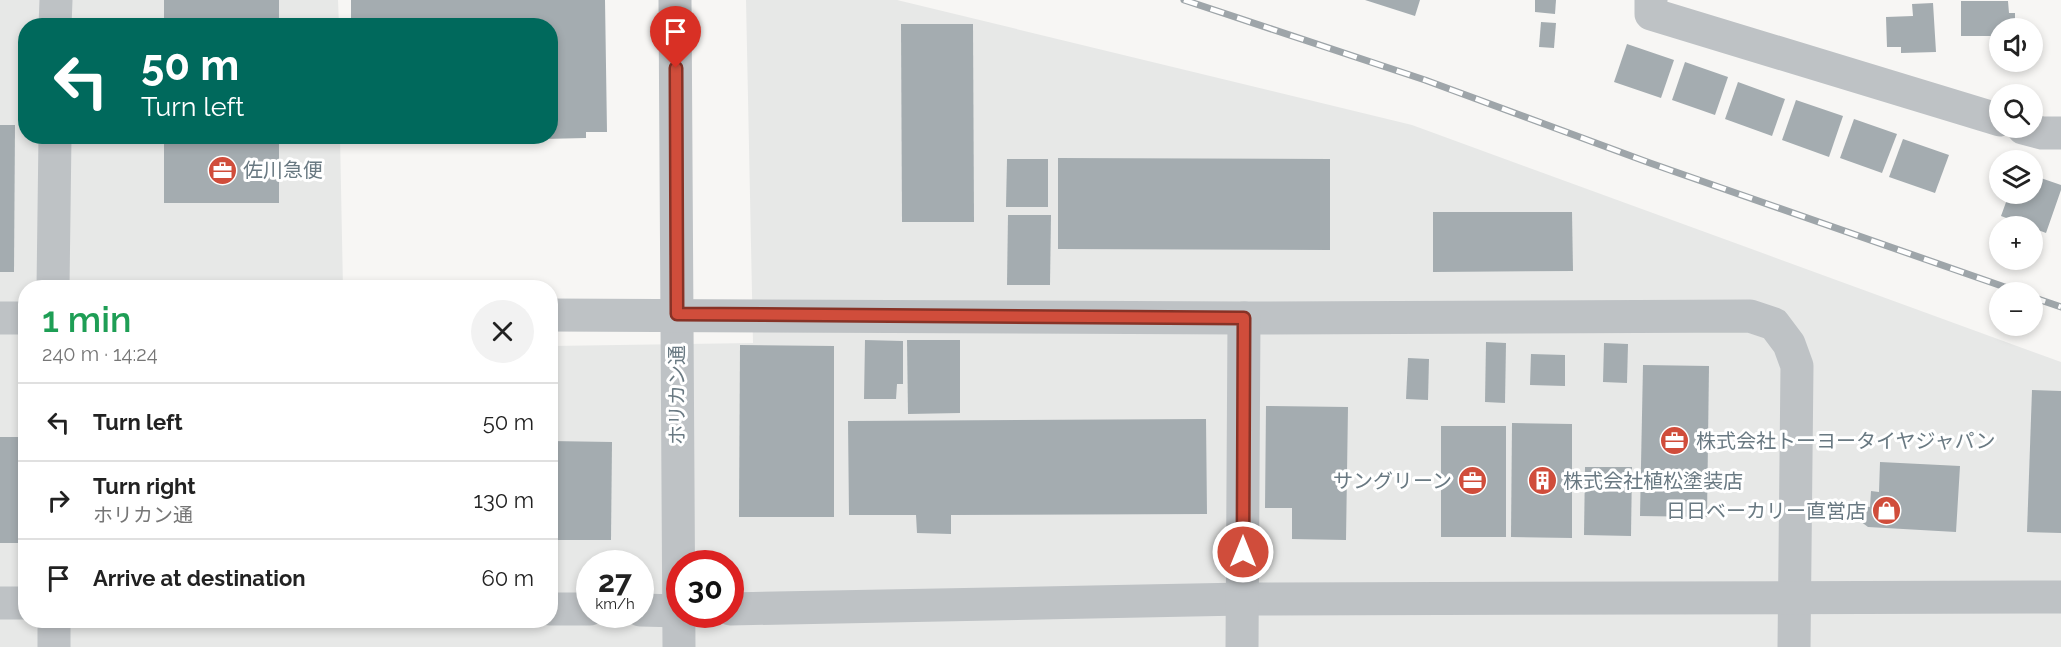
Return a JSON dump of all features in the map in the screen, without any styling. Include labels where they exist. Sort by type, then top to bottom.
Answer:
[{"type":"street","points":[[55,18],[56,0]]},
{"type":"street","name":"ホリカン通","points":[[675,0],[679,550]]},
{"type":"street","points":[[1651,0],[1651,14],[1989,117]]},
{"type":"street","points":[[2043,133],[2061,133]]},
{"type":"street","points":[[53,280],[54,144]]},
{"type":"street","points":[[558,315],[1244,318],[1750,316],[1774,324],[1789,344],[1797,366],[1794,647]]},
{"type":"street","points":[[0,318],[18,318]]},
{"type":"street","points":[[1242,647],[1244,318]]},
{"type":"street","points":[[744,609],[1243,599],[2061,597]]},
{"type":"street","points":[[0,603],[18,603]]},
{"type":"street","points":[[558,609],[576,609]]},
{"type":"street","points":[[54,628],[54,647]]},
{"type":"street","name":"ホリカン通","points":[[679,628],[679,647]]},
{"type":"shaded area","points":[[0,0],[338,0],[339,18],[18,18],[18,144],[340,144],[343,280],[18,280],[18,628],[558,628],[558,346],[753,343],[746,0],[897,0],[1412,125],[2061,362],[2061,647],[0,647]]},
{"type":"building","points":[[164,0],[279,0],[279,18],[164,18]]},
{"type":"building","points":[[351,0],[605,0],[607,132],[586,132],[586,138],[558,139],[558,18],[351,18]]},
{"type":"building","points":[[1365,0],[1420,0],[1415,16]]},
{"type":"building","points":[[1535,0],[1556,0],[1555,14],[1535,12]]},
{"type":"building","points":[[1961,1],[2008,1],[2009,13],[2015,13],[2015,18],[1989,18],[1989,36],[1961,36]]},
{"type":"building","points":[[1933,3],[1936,52],[1901,53],[1901,47],[1887,47],[1886,17],[1913,16],[1912,4]]},
{"type":"building","points":[[1541,22],[1556,23],[1554,48],[1539,47]]},
{"type":"building","points":[[901,24],[973,24],[974,222],[902,222]]},
{"type":"building","points":[[1627,44],[1674,60],[1661,98],[1614,82]]},
{"type":"building","points":[[1685,62],[1728,77],[1715,115],[1672,100]]},
{"type":"building","points":[[1738,82],[1785,99],[1772,136],[1725,119]]},
{"type":"building","points":[[1796,100],[1843,116],[1829,157],[1782,140]]},
{"type":"building","points":[[1854,119],[1897,134],[1882,173],[1840,158]]},
{"type":"building","points":[[0,125],[15,125],[14,272],[0,272]]},
{"type":"building","points":[[1903,139],[1949,155],[1935,193],[1889,177]]},
{"type":"building","name":"佐川急便","points":[[164,144],[279,144],[279,203],[164,203]]},
{"type":"building","points":[[1058,158],[1330,159],[1330,250],[1058,249]]},
{"type":"building","points":[[1007,159],[1048,159],[1048,207],[1006,207]]},
{"type":"building","points":[[2043,179],[2061,185],[2046,233],[2043,232],[2043,216],[2001,216],[2005,204],[2043,204]]},
{"type":"building","points":[[1433,212],[1572,212],[1573,271],[1433,272]]},
{"type":"building","points":[[1008,215],[1051,215],[1050,285],[1007,285]]},
{"type":"building","points":[[865,340],[903,341],[903,384],[897,384],[896,399],[864,399]]},
{"type":"building","points":[[907,340],[960,340],[960,413],[908,414]]},
{"type":"building","points":[[1486,342],[1506,343],[1505,403],[1485,402]]},
{"type":"building","points":[[1604,343],[1628,344],[1627,383],[1603,382]]},
{"type":"building","points":[[740,345],[834,346],[834,517],[739,517]]},
{"type":"building","points":[[1531,354],[1565,355],[1565,386],[1530,385]]},
{"type":"building","points":[[1408,358],[1429,359],[1428,400],[1406,399]]},
{"type":"building","name":"株式会社トーヨータイヤジャパン","points":[[1643,365],[1709,366],[1707,517],[1640,516]]},
{"type":"building","points":[[2032,390],[2061,391],[2061,533],[2027,532]]},
{"type":"building","points":[[1266,406],[1348,407],[1346,540],[1292,539],[1292,508],[1265,508]]},
{"type":"building","points":[[1206,419],[1207,514],[951,515],[951,534],[917,533],[916,515],[849,515],[848,421]]},
{"type":"building","name":"株式会社植松塗装店","points":[[1512,423],[1572,424],[1572,538],[1511,537]]},
{"type":"building","name":"サングリーン","points":[[1441,426],[1506,426],[1506,537],[1441,537]]},
{"type":"building","points":[[0,437],[18,437],[18,543],[0,543]]},
{"type":"building","points":[[558,441],[612,442],[611,540],[558,540]]},
{"type":"building","points":[[1880,462],[1960,466],[1956,532],[1868,527],[1860,521],[1861,506],[1870,507],[1871,491],[1879,492]]},
{"type":"building","points":[[1585,467],[1632,467],[1631,536],[1584,535]]},
{"type":"railway","points":[[1184,0],[1425,80],[1650,163],[1990,282]]},
{"type":"railway","points":[[2043,301],[2061,307]]},
{"type":"place","name":"佐川急便","points":[[222,170]]},
{"type":"place","name":"株式会社トーヨータイヤジャパン","points":[[1675,441]]},
{"type":"place","name":"サングリーン","points":[[1473,481]]},
{"type":"place","name":"株式会社植松塗装店","points":[[1542,481]]},
{"type":"place","name":"日日ベーカリー直営店","points":[[1887,511]]},
{"type":"route","points":[[676,68],[677,314],[1244,318],[1243,552]]}]
